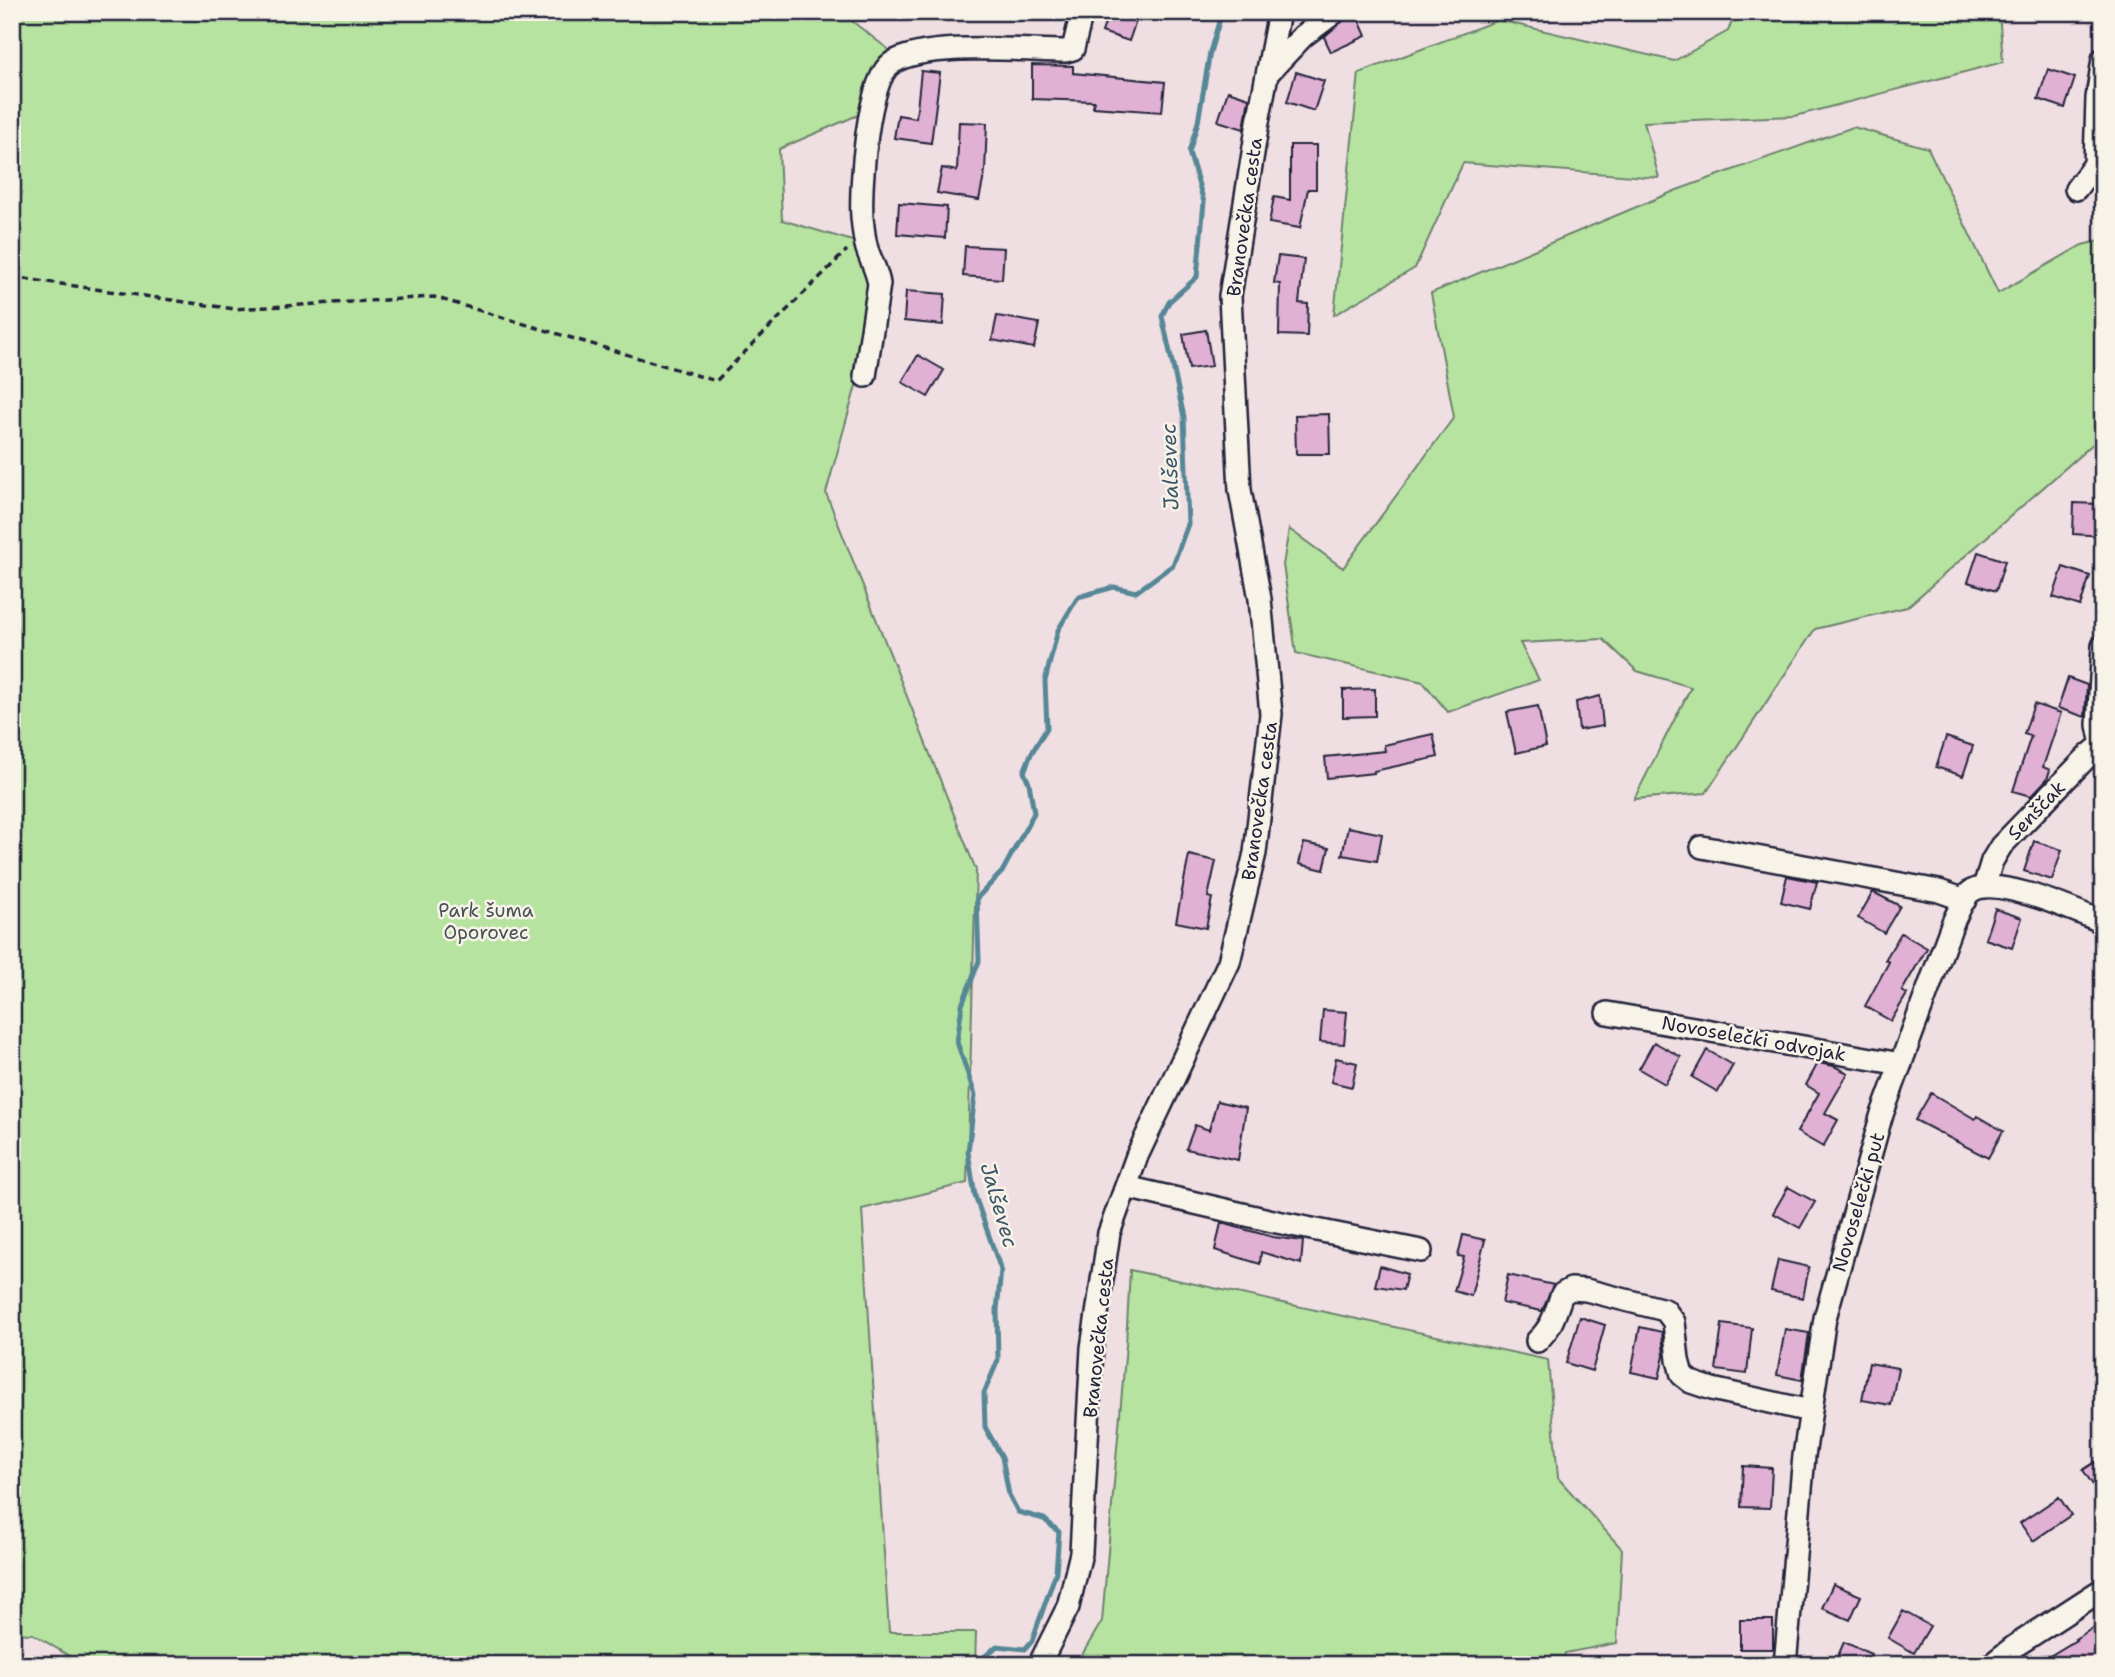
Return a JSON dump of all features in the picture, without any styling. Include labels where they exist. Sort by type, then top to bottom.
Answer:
[{"type":"street","points":[[865,376],[879,284],[867,249],[862,215],[867,123],[877,88],[889,64],[911,53],[937,50],[1066,51],[1073,49],[1082,12]]},
{"type":"street","name":"Branovečka cesta","points":[[1039,1665],[1068,1608],[1081,1553],[1092,1349],[1110,1233],[1137,1156],[1229,962],[1255,853],[1271,714],[1260,599],[1240,490],[1230,296],[1279,12]]},
{"type":"street","points":[[1268,72],[1303,36],[1335,12]]},
{"type":"street","points":[[2076,188],[2095,164],[2097,98],[2103,59]]},
{"type":"street","points":[[2102,744],[2098,725],[2103,646]]},
{"type":"street","name":"Senščak","points":[[1983,887],[1992,860],[2001,846],[2088,755],[2102,744]]},
{"type":"street","points":[[1702,847],[1939,891],[1965,900],[1969,893],[1983,887],[2022,893],[2062,905],[2103,922]]},
{"type":"street","name":"Novoselečki put","points":[[1785,1665],[1804,1456],[1825,1318],[1881,1117],[1936,966],[1965,900]]},
{"type":"street","name":"Novoselečki odvojak","points":[[1607,1013],[1901,1064]]},
{"type":"street","points":[[1126,1187],[1239,1214],[1421,1251]]},
{"type":"street","points":[[1537,1340],[1548,1330],[1555,1318],[1562,1294],[1571,1289],[1586,1290],[1665,1310],[1674,1322],[1682,1376],[1712,1389],[1811,1411]]},
{"type":"street","points":[[1991,1665],[2015,1646],[2103,1589]]},
{"type":"path","points":[[12,277],[234,309],[434,297],[716,382],[864,232]]},
{"type":"green space","name":"Park šuma Oporovec","points":[[12,12],[845,12],[844,15],[897,56],[879,106],[779,149],[782,220],[856,242],[878,307],[826,493],[976,870],[967,1183],[862,1209],[889,1632],[976,1632],[975,1665],[84,1665],[33,1634],[12,1633]]},
{"type":"green space","points":[[1736,12],[1999,12],[2003,62],[1795,116],[1644,122],[1659,178],[1463,163],[1415,268],[1334,315],[1359,73],[1498,20],[1674,61],[1728,31]]},
{"type":"green space","points":[[1853,127],[1928,148],[1998,293],[2082,245],[2103,240],[2103,435],[1907,607],[1815,629],[1706,793],[1634,799],[1691,687],[1637,671],[1603,639],[1520,643],[1539,680],[1448,712],[1423,682],[1296,653],[1283,565],[1289,529],[1343,568],[1454,417],[1431,293],[1677,190]]},
{"type":"green space","points":[[1130,1270],[1548,1360],[1558,1478],[1622,1549],[1617,1643],[1565,1653],[1563,1665],[1076,1665],[1102,1621]]},
{"type":"building","points":[[1109,12],[1139,12],[1129,41],[1102,32]]},
{"type":"building","points":[[1356,13],[1366,36],[1331,52],[1324,37],[1347,17]]},
{"type":"building","points":[[1032,65],[1073,66],[1073,73],[1165,82],[1162,112],[1093,107],[1094,101],[1032,99]]},
{"type":"building","points":[[2048,69],[2075,78],[2065,108],[2038,99]]},
{"type":"building","points":[[921,71],[940,73],[931,143],[894,138],[898,115],[916,118]]},
{"type":"building","points":[[1296,72],[1324,81],[1314,111],[1287,102]]},
{"type":"building","points":[[1228,91],[1249,98],[1244,129],[1218,121]]},
{"type":"building","points":[[959,122],[987,123],[985,171],[979,200],[937,193],[942,168],[957,171]]},
{"type":"building","points":[[1290,145],[1316,145],[1316,189],[1308,189],[1300,228],[1269,223],[1274,197],[1290,200]]},
{"type":"building","points":[[899,203],[947,207],[945,238],[897,234]]},
{"type":"building","points":[[965,246],[1004,248],[1002,279],[963,276]]},
{"type":"building","points":[[1278,256],[1304,259],[1299,303],[1308,304],[1307,336],[1279,335],[1280,284],[1274,283]]},
{"type":"building","points":[[906,291],[945,294],[943,325],[904,321]]},
{"type":"building","points":[[997,316],[1039,323],[1034,348],[992,340]]},
{"type":"building","points":[[1206,330],[1212,366],[1189,369],[1183,334]]},
{"type":"building","points":[[918,355],[944,370],[928,397],[902,382]]},
{"type":"building","points":[[1329,414],[1330,454],[1296,454],[1295,415]]},
{"type":"building","points":[[2074,503],[2099,504],[2098,516],[2103,516],[2103,536],[2073,534]]},
{"type":"building","points":[[1978,552],[2005,561],[1996,591],[1968,582]]},
{"type":"building","points":[[2063,567],[2090,576],[2080,606],[2053,597]]},
{"type":"building","points":[[2068,678],[2087,685],[2085,717],[2058,708]]},
{"type":"building","points":[[1375,689],[1375,716],[1343,717],[1343,690]]},
{"type":"building","points":[[1600,696],[1603,726],[1579,730],[1576,702]]},
{"type":"building","points":[[2034,704],[2061,713],[2043,767],[2050,770],[2047,779],[2031,796],[2013,791],[2031,736],[2024,734]]},
{"type":"building","points":[[1538,706],[1546,746],[1516,753],[1507,712]]},
{"type":"building","points":[[1433,734],[1438,757],[1374,773],[1327,778],[1325,757],[1385,751],[1384,745]]},
{"type":"building","points":[[1946,737],[1973,746],[1963,776],[1936,767]]},
{"type":"building","points":[[1348,827],[1382,834],[1377,861],[1342,855]]},
{"type":"building","points":[[2034,841],[2062,850],[2052,880],[2024,871]]},
{"type":"building","points":[[1304,843],[1329,848],[1324,870],[1299,864]]},
{"type":"building","points":[[1189,855],[1216,861],[1208,897],[1212,898],[1206,928],[1176,922]]},
{"type":"building","points":[[1787,876],[1817,882],[1810,909],[1781,902]]},
{"type":"building","points":[[1873,892],[1900,906],[1884,933],[1858,918]]},
{"type":"building","points":[[1995,909],[2022,918],[2012,948],[1985,939]]},
{"type":"building","points":[[1901,933],[1927,948],[1902,991],[1907,994],[1891,1021],[1865,1006],[1889,962],[1885,960]]},
{"type":"building","points":[[1323,1010],[1347,1012],[1344,1044],[1320,1042]]},
{"type":"building","points":[[1654,1042],[1681,1057],[1665,1084],[1639,1069]]},
{"type":"building","points":[[1707,1050],[1733,1065],[1718,1092],[1692,1077]]},
{"type":"building","points":[[1336,1058],[1357,1063],[1352,1087],[1331,1082]]},
{"type":"building","points":[[1818,1063],[1834,1066],[1848,1073],[1825,1113],[1838,1120],[1823,1147],[1797,1132],[1819,1093],[1806,1085]]},
{"type":"building","points":[[1931,1093],[1975,1119],[1977,1116],[2003,1131],[1988,1158],[1915,1120]]},
{"type":"building","points":[[1217,1101],[1246,1108],[1238,1160],[1186,1149],[1195,1125],[1209,1130]]},
{"type":"building","points":[[1788,1187],[1815,1202],[1800,1228],[1773,1213]]},
{"type":"building","points":[[1221,1223],[1273,1237],[1303,1241],[1301,1264],[1261,1252],[1260,1264],[1215,1250]]},
{"type":"building","points":[[1463,1235],[1485,1240],[1471,1296],[1454,1291],[1464,1257],[1458,1256]]},
{"type":"building","points":[[1778,1260],[1809,1267],[1803,1298],[1771,1291]]},
{"type":"building","points":[[1380,1266],[1407,1274],[1403,1290],[1375,1286]]},
{"type":"building","points":[[1508,1275],[1554,1285],[1542,1311],[1502,1303]]},
{"type":"building","points":[[1580,1317],[1605,1325],[1592,1371],[1566,1363]]},
{"type":"building","points":[[1722,1324],[1752,1328],[1747,1374],[1716,1370]]},
{"type":"building","points":[[1640,1327],[1662,1332],[1664,1356],[1659,1378],[1631,1372]]},
{"type":"building","points":[[1785,1329],[1809,1333],[1802,1380],[1777,1375]]},
{"type":"building","points":[[1869,1363],[1898,1368],[1891,1405],[1862,1400]]},
{"type":"building","points":[[2103,1457],[2103,1500],[2083,1470]]},
{"type":"building","points":[[1743,1466],[1772,1468],[1770,1508],[1741,1507]]},
{"type":"building","points":[[2059,1497],[2071,1515],[2033,1541],[2020,1523]]},
{"type":"building","points":[[1833,1584],[1861,1596],[1850,1620],[1822,1608]]},
{"type":"building","points":[[1903,1611],[1930,1626],[1914,1653],[1888,1638]]},
{"type":"building","points":[[1740,1620],[1773,1620],[1773,1649],[1740,1649]]},
{"type":"building","points":[[2103,1622],[2103,1665],[2035,1665],[2076,1640]]},
{"type":"building","points":[[1844,1642],[1871,1654],[1866,1665],[1834,1665]]},
{"type":"waterway","name":"Jalševec","points":[[982,1665],[982,1659],[997,1646],[1025,1649],[1032,1641],[1056,1572],[1059,1532],[1044,1519],[1018,1512],[1009,1495],[1002,1457],[985,1427],[984,1393],[998,1360],[997,1310],[1001,1270],[975,1196],[968,1152],[975,1095],[957,1042],[962,1005],[979,961],[977,898],[1002,872],[1034,813],[1029,783],[1024,772],[1031,754],[1047,728],[1045,681],[1058,630],[1078,597],[1114,587],[1136,592],[1173,565],[1188,524],[1184,417],[1162,316],[1169,302],[1197,277],[1204,202],[1189,152],[1198,122],[1210,52],[1222,12]]}]
